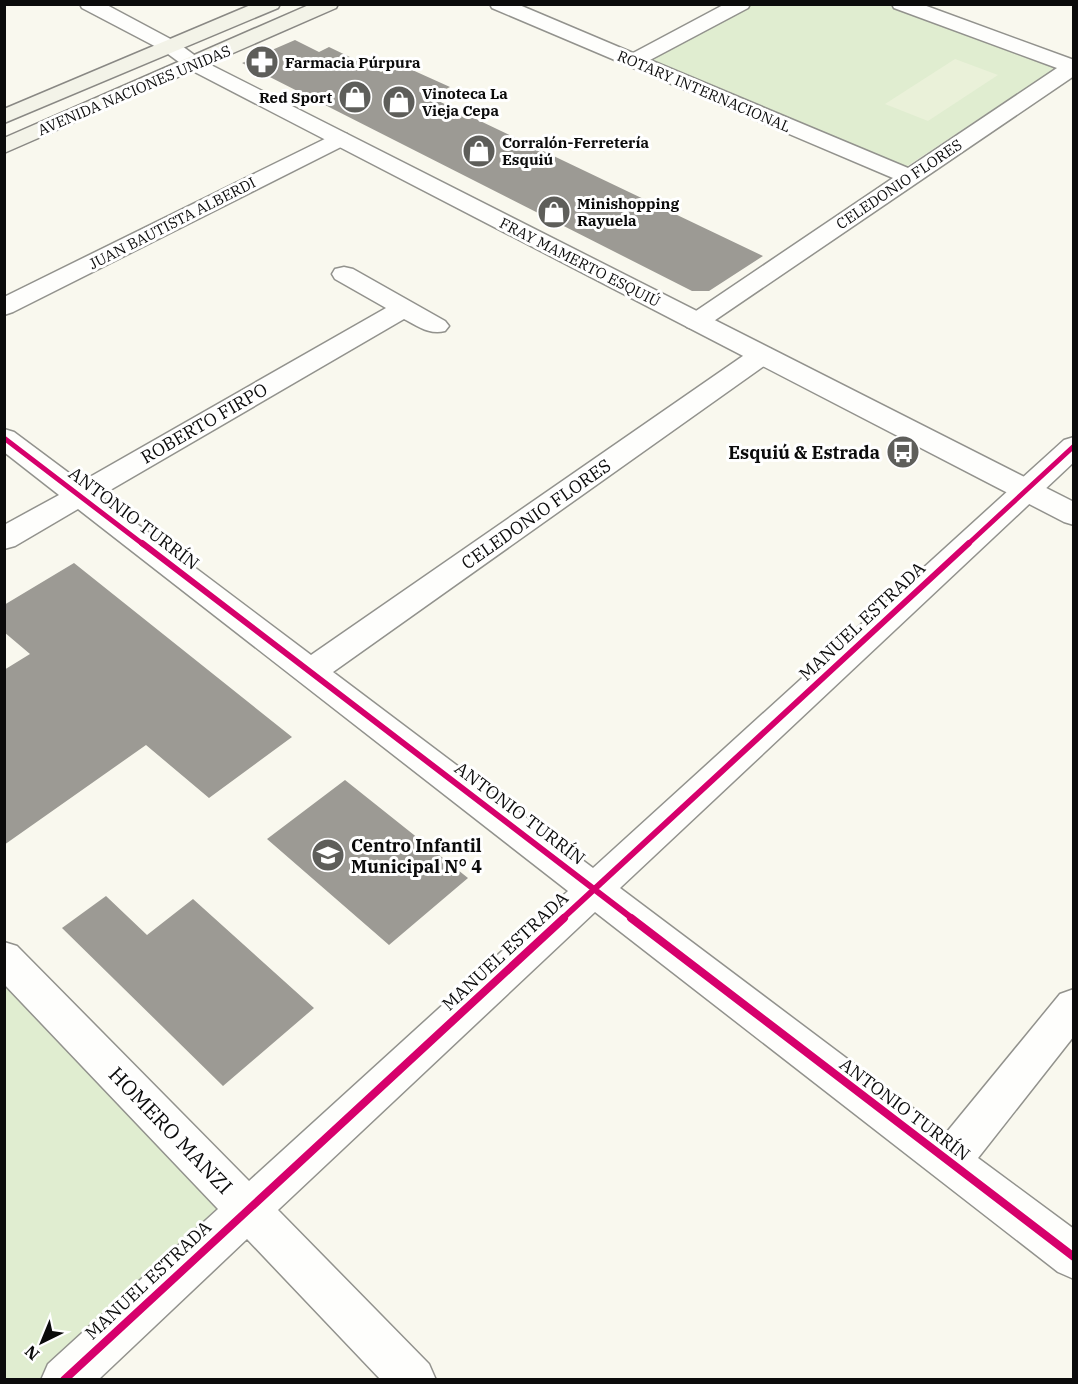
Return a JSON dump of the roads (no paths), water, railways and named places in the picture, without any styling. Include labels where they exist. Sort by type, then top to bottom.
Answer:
[{"type":"main road","name":"AVENIDA NACIONES UNIDAS","points":[[4,117],[271,4]]},
{"type":"main road","name":"AVENIDA NACIONES UNIDAS","points":[[4,146],[329,4]]},
{"type":"street","name":"FRAY MAMERTO ESQUIÚ","points":[[89,4],[171,47],[194,64],[1074,515]]},
{"type":"street","name":"ROTARY INTERNACIONAL","points":[[499,4],[910,177]]},
{"type":"street","points":[[633,61],[741,4]]},
{"type":"street","points":[[901,4],[1073,67]]},
{"type":"street","name":"CELEDONIO FLORES","points":[[696,322],[1073,67]]},
{"type":"street","name":"JUAN BAUTISTA ALBERDI","points":[[4,307],[339,139]]},
{"type":"street","points":[[345,274],[436,326]]},
{"type":"street","name":"ROBERTO FIRPO","points":[[4,539],[404,308]]},
{"type":"street","name":"CELEDONIO FLORES","points":[[310,672],[762,356]]},
{"type":"street","name":"ANTONIO TURRÍN","points":[[4,438],[1074,1257]]},
{"type":"street","name":"MANUEL ESTRADA","points":[[63,1380],[1074,446]]},
{"type":"street","name":"HOMERO MANZI","points":[[4,958],[413,1380]]},
{"type":"street","points":[[949,1162],[1074,1005]]},
{"type":"place","name":"Farmacia Púrpura","points":[[262,62]]},
{"type":"place","name":"Red Sport","points":[[355,97]]},
{"type":"place","name":"Vinoteca La Vieja Cepa","points":[[399,102]]},
{"type":"place","name":"Corralón-Ferretería Esquiú","points":[[479,151]]},
{"type":"place","name":"Minishopping Rayuela","points":[[554,212]]},
{"type":"place","name":"Esquiú & Estrada","points":[[903,452]]},
{"type":"place","name":"Centro Infantil Municipal N° 4","points":[[328,855]]}]
